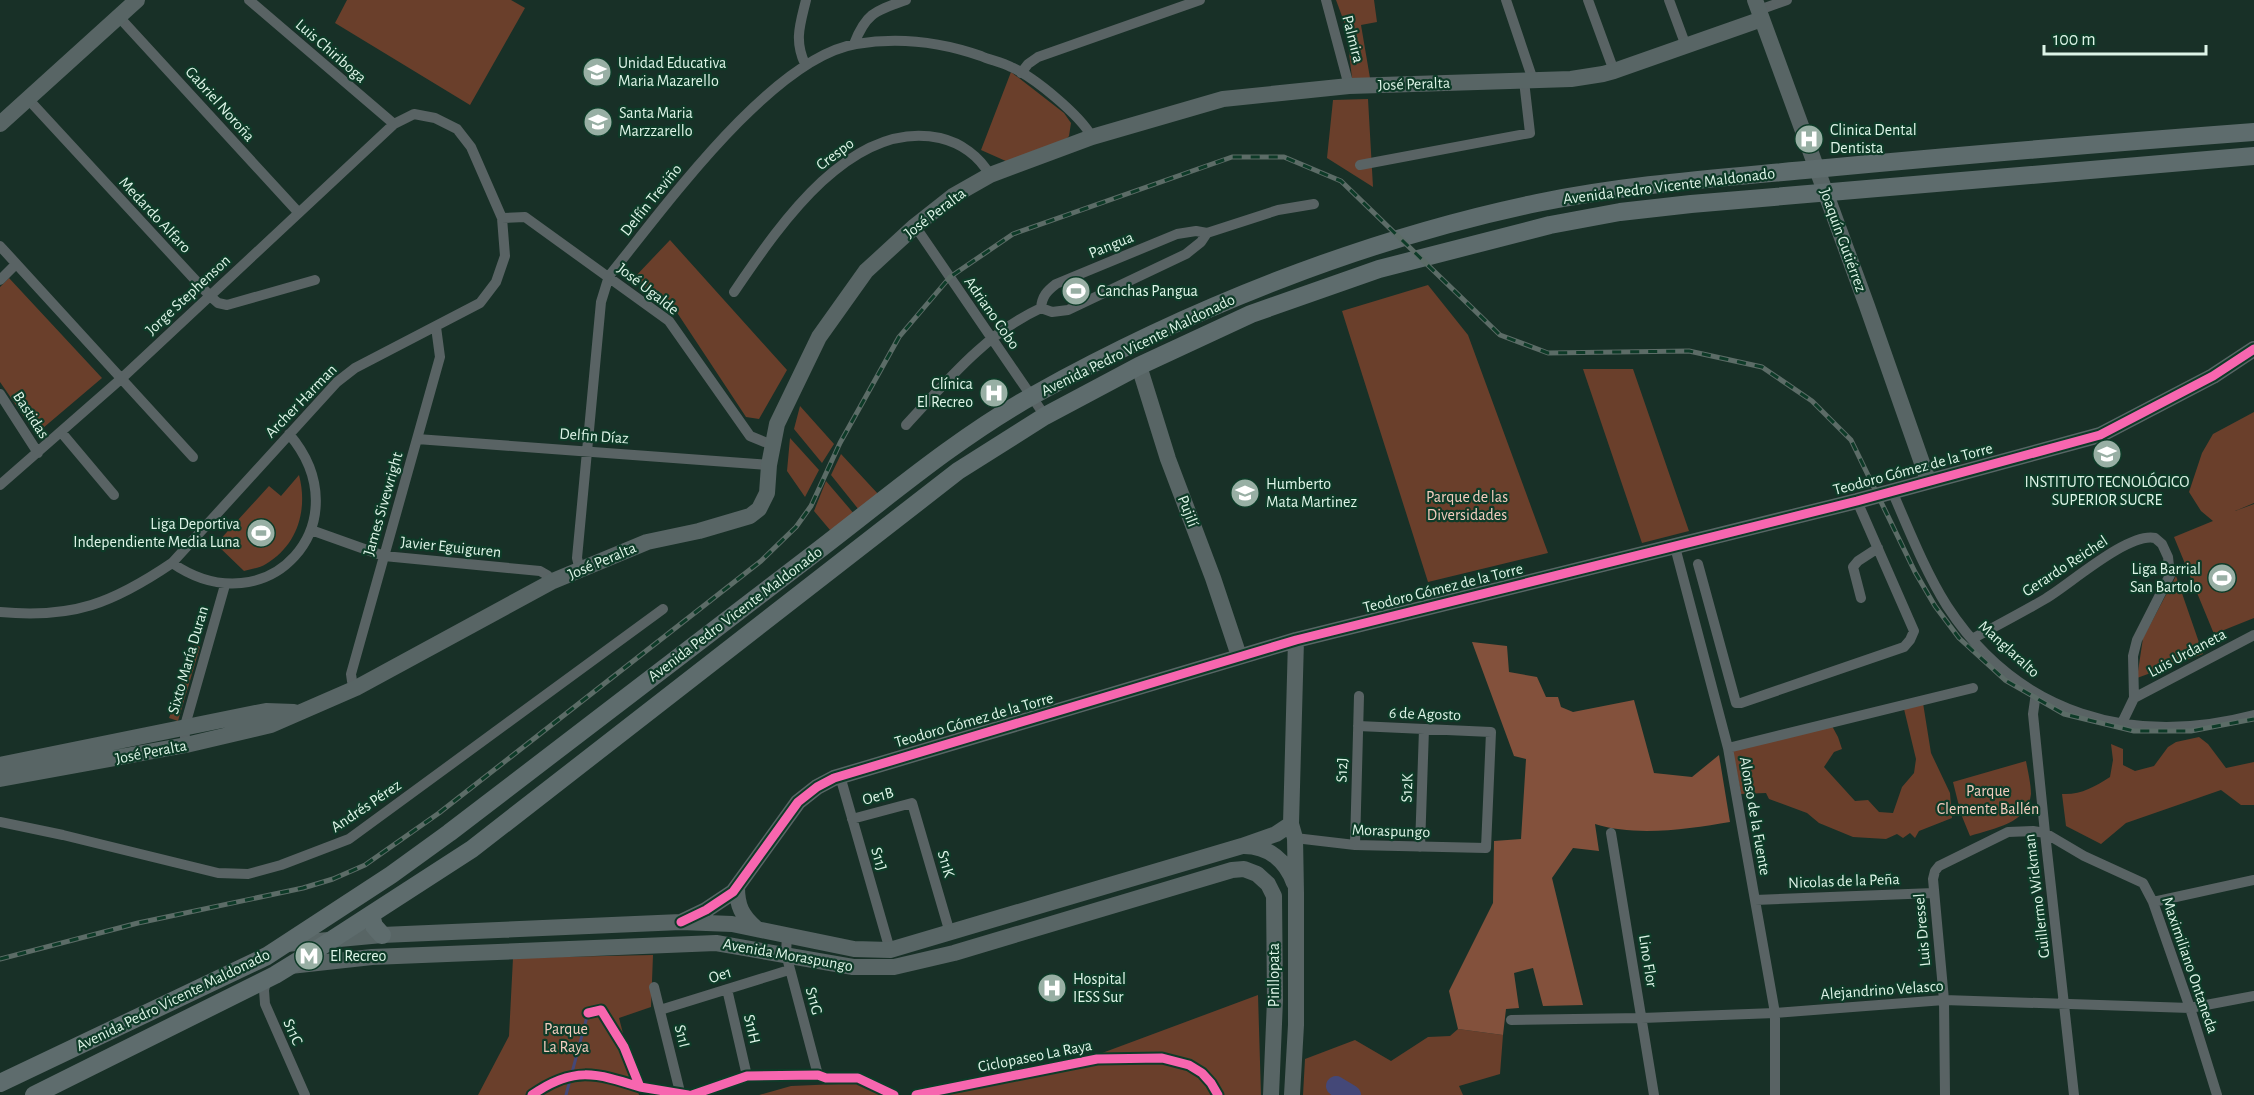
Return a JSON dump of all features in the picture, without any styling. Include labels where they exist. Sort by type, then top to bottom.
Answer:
[{"type":"main road","name":"Avenida Pedro Vicente Maldonado","points":[[0,1083],[245,967],[286,944],[391,875],[449,833],[822,548],[886,496],[960,443],[1032,396],[1150,336],[1266,285],[1351,254],[1431,230],[1540,202],[1658,184],[2254,132]]},
{"type":"main road","name":"Avenida Pedro Vicente Maldonado","points":[[34,1095],[124,1052],[267,978],[371,915],[472,849],[958,471],[1045,416],[1139,366],[1251,314],[1379,269],[1550,225],[1620,212],[2254,156]]},
{"type":"main road","points":[[371,915],[374,926],[382,935]]},
{"type":"street","points":[[1,121],[137,0]]},
{"type":"street","name":"Luis Chiriboga","points":[[249,0],[394,124]]},
{"type":"street","points":[[805,64],[799,51],[797,37],[806,0]]},
{"type":"street","points":[[854,44],[861,25],[871,15],[906,0]]},
{"type":"street","points":[[1021,72],[1038,57],[1181,3],[1200,0]]},
{"type":"street","name":"Palmira","points":[[1326,0],[1349,87]]},
{"type":"street","points":[[1360,165],[1530,133],[1528,81],[1506,0]]},
{"type":"street","points":[[1588,0],[1614,71]]},
{"type":"street","points":[[1670,0],[1686,46]]},
{"type":"street","name":"José Peralta","points":[[0,765],[271,725],[356,688],[553,581],[647,542],[699,531],[750,516],[759,509],[767,493],[769,465],[777,424],[819,337],[866,271],[915,226],[953,196],[990,175],[1092,137],[1222,99],[1349,87],[1581,78],[1614,71],[1686,46],[1759,10],[1787,0]]},
{"type":"street","name":"Joaquín Gutiérrez","points":[[1759,10],[1928,480]]},
{"type":"street","name":"Gabriel Noroña","points":[[119,17],[298,212]]},
{"type":"street","name":"Delfín Treviño","points":[[580,570],[577,558],[586,450],[601,302],[609,276],[718,142],[760,102],[805,64],[827,53],[854,44],[911,41],[942,45],[1010,66],[1076,115],[1092,137]]},
{"type":"street","name":"Medardo Alfaro","points":[[28,99],[210,297]]},
{"type":"street","name":"Archer Harman","points":[[0,612],[27,614],[71,610],[107,601],[142,583],[172,563],[337,382],[355,368],[480,303],[496,282],[505,256],[502,218],[471,147],[457,129],[435,118],[414,114],[394,124]]},
{"type":"street","name":"Jorge Stephenson","points":[[0,485],[122,378],[394,124]]},
{"type":"street","name":"Crespo","points":[[734,292],[768,242],[800,204],[844,165],[869,148],[896,138],[929,135],[946,139],[971,152],[983,162],[990,175]]},
{"type":"street","name":"Pangua","points":[[1041,308],[1042,299],[1047,291],[1056,284],[1177,234],[1196,231],[1207,233],[1278,210],[1314,204]]},
{"type":"street","name":"José Ugalde","points":[[502,218],[525,217],[669,321],[750,436],[772,445]]},
{"type":"street","name":"Adriano Cobo","points":[[915,226],[1045,416]]},
{"type":"street","name":"Pangua","points":[[906,425],[963,364],[991,338],[1020,318],[1041,308],[1052,312],[1068,310],[1186,254],[1201,242],[1207,233]]},
{"type":"street","points":[[0,246],[193,457]]},
{"type":"street","points":[[0,280],[16,264]]},
{"type":"street","points":[[210,297],[218,303],[227,305],[315,280]]},
{"type":"street","name":"James Sivewright","points":[[356,688],[351,674],[440,357],[436,327]]},
{"type":"street","name":"Teodoro Gómez de la Torre","points":[[704,922],[725,907],[798,802],[818,787],[840,776],[1296,640],[1857,501],[2100,435],[2213,376],[2254,349]]},
{"type":"street","name":"Pujilí","points":[[1139,366],[1168,459],[1239,656]]},
{"type":"street","name":"Bastidas","points":[[0,394],[38,453]]},
{"type":"street","points":[[61,432],[114,495]]},
{"type":"street","points":[[172,563],[197,578],[225,585],[252,581],[277,571],[291,560],[302,546],[310,530],[316,504],[314,479],[309,462],[301,447],[289,434]]},
{"type":"street","name":"Delfin Díaz","points":[[417,439],[769,465]]},
{"type":"street","name":"Manglaralto","points":[[1893,491],[1941,596],[1972,639],[2008,673],[2036,693],[2068,709],[2121,725],[2175,728],[2254,715]]},
{"type":"street","points":[[1698,564],[1736,703],[1904,647],[1914,631],[1857,501]]},
{"type":"street","name":"Javier Eguiguren","points":[[310,530],[384,556],[540,572],[548,575],[553,581]]},
{"type":"street","name":"Gerardo Reichel","points":[[1972,639],[2045,599],[2104,557],[2141,539],[2155,538],[2162,544],[2168,557],[2170,575],[2135,647],[2133,656],[2134,698],[2121,725]]},
{"type":"street","name":"Alonso de la Fuente","points":[[1675,547],[1728,748],[1775,1013],[1775,1095]]},
{"type":"street","points":[[1861,598],[1853,567],[1878,548]]},
{"type":"street","name":"Sixto María Duran","points":[[185,737],[225,585]]},
{"type":"street","name":"Andrés Pérez","points":[[0,822],[218,873],[248,874],[281,865],[349,840],[663,609]]},
{"type":"street","name":"Luis Urdaneta","points":[[2134,698],[2254,634]]},
{"type":"street","name":"Pinllopata","points":[[1292,1095],[1296,1025],[1296,893],[1293,831],[1296,640]]},
{"type":"street","points":[[1728,748],[1973,688]]},
{"type":"street","name":"Guillermo Wickman","points":[[2036,693],[2033,714],[2074,1095]]},
{"type":"street","name":"S12J","points":[[1355,845],[1359,696]]},
{"type":"street","name":"6 de Agosto","points":[[1358,726],[1491,732],[1486,848]]},
{"type":"street","name":"S12K","points":[[1420,847],[1424,729]]},
{"type":"street","name":"José Peralta","points":[[0,779],[185,737]]},
{"type":"street","name":"S11J","points":[[840,776],[890,950]]},
{"type":"street","name":"Oe1B","points":[[852,819],[912,802]]},
{"type":"street","name":"S11K","points":[[912,802],[950,933]]},
{"type":"street","name":"Avenida Moraspungo","points":[[286,944],[382,935],[704,922],[756,928],[854,950],[890,950],[1276,834],[1293,831]]},
{"type":"street","name":"Pinllopata","points":[[1270,1093],[1275,1000],[1275,903],[1269,884],[1278,858],[1293,831]]},
{"type":"street","name":"Moraspungo","points":[[1293,831],[1355,845],[1486,848]]},
{"type":"street","name":"Luis Dressel","points":[[1946,1095],[1944,999],[1933,879],[1935,871],[1939,866],[2008,832],[2045,833]]},
{"type":"street","name":"Lino Flor","points":[[1611,833],[1654,1095]]},
{"type":"street","name":"Maximiliano Ontaneda","points":[[2045,833],[2084,856],[2143,883],[2153,902],[2217,1095]]},
{"type":"street","points":[[1242,846],[1261,848],[1278,858]]},
{"type":"street","name":"Pinllopata","points":[[1278,858],[1292,877],[1296,893]]},
{"type":"street","name":"Avenida Moraspungo","points":[[289,966],[372,957],[716,943],[788,962],[853,967],[894,967],[954,953],[1232,870],[1245,869],[1262,877],[1269,884]]},
{"type":"street","points":[[2153,902],[2254,880]]},
{"type":"street","points":[[735,890],[740,910],[746,920],[756,928]]},
{"type":"street","name":"Teodoro Gómez de la Torre","points":[[681,922],[706,910],[735,890]]},
{"type":"street","name":"Nicolas de la Peña","points":[[1755,900],[1934,893]]},
{"type":"street","name":"S11G","points":[[787,935],[788,962],[818,1075]]},
{"type":"street","name":"Oe1","points":[[660,1010],[727,989],[788,962]]},
{"type":"street","name":"S11C","points":[[267,978],[264,990],[265,1004],[305,1095]]},
{"type":"street","name":"S11I","points":[[654,987],[680,1092]]},
{"type":"street","name":"S11H","points":[[727,989],[747,1076]]},
{"type":"street","name":"Alejandrino Velasco","points":[[1511,1020],[1775,1013],[1944,999],[2190,1008],[2254,996]]},
{"type":"green space","points":[[347,0],[511,0],[525,8],[470,105],[335,23]]},
{"type":"green space","points":[[1336,0],[1374,0],[1377,22],[1361,25],[1370,78],[1352,78],[1346,27]]},
{"type":"green space","points":[[1011,72],[1064,113],[1071,123],[1069,136],[1062,144],[1008,162],[981,150]]},
{"type":"green space","points":[[1368,99],[1373,187],[1327,158],[1333,100]]},
{"type":"green space","points":[[670,240],[787,370],[759,419],[746,417],[676,311],[633,279]]},
{"type":"green space","points":[[9,278],[102,378],[36,434],[0,382],[0,287]]},
{"type":"green space","name":"Parque de las Diversidades","points":[[1428,285],[1468,335],[1548,553],[1428,582],[1342,311]]},
{"type":"green space","points":[[1583,369],[1633,369],[1689,531],[1642,543]]},
{"type":"green space","points":[[800,406],[834,444],[822,463],[794,429]]},
{"type":"green space","points":[[2254,412],[2254,503],[2235,511],[2254,504],[2254,618],[2214,634],[2174,537],[2213,521],[2201,511],[2189,492],[2202,453],[2213,434]]},
{"type":"green space","points":[[790,438],[819,470],[805,497],[787,471]]},
{"type":"green space","points":[[841,454],[879,495],[859,510],[831,475]]},
{"type":"green space","name":"Liga Deportiva Independiente Media Luna","points":[[299,475],[301,513],[293,536],[286,547],[266,564],[244,571],[216,544],[269,486],[281,496]]},
{"type":"green space","points":[[826,481],[855,515],[830,530],[814,511]]},
{"type":"green space","points":[[2176,576],[2203,654],[2137,678],[2143,638]]},
{"type":"green space","points":[[195,644],[200,647],[178,721],[169,718]]},
{"type":"green space","points":[[1923,703],[1931,753],[1950,793],[1952,818],[1919,831],[1915,838],[1910,833],[1903,838],[1897,834],[1886,839],[1853,837],[1819,823],[1807,813],[1769,799],[1766,793],[1741,794],[1732,747],[1832,726],[1842,749],[1834,752],[1824,767],[1855,801],[1868,800],[1879,812],[1893,813],[1902,787],[1914,773],[1916,759],[1904,709]]},
{"type":"green space","points":[[2199,737],[2208,744],[2226,768],[2254,762],[2254,805],[2241,805],[2221,790],[2126,823],[2101,844],[2066,826],[2062,794],[2081,792],[2110,777],[2113,760],[2111,744],[2123,749],[2123,765],[2135,771],[2154,766],[2168,747],[2176,742]]},
{"type":"green space","name":"Parque Clemente Ballén","points":[[2026,761],[2031,794],[2024,812],[1999,827],[1970,836],[1961,814],[1953,782]]},
{"type":"green space","name":"Parque La Raya","points":[[653,955],[651,1007],[619,1018],[639,1095],[478,1095],[509,1036],[513,958]]},
{"type":"green space","points":[[1258,995],[1261,1095],[915,1095],[1086,1059]]},
{"type":"green space","points":[[1458,1029],[1503,1035],[1500,1074],[1459,1086],[1463,1095],[1303,1095],[1305,1059],[1355,1040],[1391,1061],[1428,1037],[1450,1036]]},
{"type":"green space","points":[[862,1083],[893,1095],[759,1095],[791,1086]]},
{"type":"shaded area","points":[[1472,642],[1507,646],[1509,672],[1537,677],[1546,697],[1558,697],[1561,707],[1573,712],[1634,700],[1654,773],[1692,777],[1719,755],[1730,822],[1645,831],[1595,824],[1599,851],[1573,848],[1552,878],[1583,1005],[1543,1006],[1533,968],[1514,973],[1519,1008],[1506,1009],[1503,1035],[1458,1029],[1449,991],[1493,903],[1494,841],[1521,839],[1526,759],[1514,756]]},
{"type":"waterway","points":[[566,1095],[588,1013]]},
{"type":"waterway","points":[[1336,1086],[1351,1095]]},
{"type":"railway","points":[[0,959],[138,923],[303,888],[333,879],[365,865],[439,813],[761,561],[796,527],[811,506],[840,443],[899,337],[950,277],[1013,234],[1232,157],[1284,157],[1341,181],[1500,335],[1548,353],[1689,351],[1762,367],[1812,401],[1851,440],[1915,572],[1935,606],[1959,638],[2005,680],[2064,714],[2134,731],[2191,731],[2254,719]]},
{"type":"cycle path","points":[[681,922],[706,910],[733,892],[798,802],[817,787],[834,778],[1296,640],[1857,501],[2100,435],[2213,376],[2254,349]]},
{"type":"cycle path","points":[[588,1013],[601,1010],[624,1047],[640,1087],[688,1095]]},
{"type":"cycle path","name":"Ciclopaseo La Raya","points":[[916,1095],[1097,1059],[1162,1058],[1189,1065],[1202,1073],[1218,1095]]},
{"type":"cycle path","points":[[532,1095],[560,1080],[585,1075],[610,1078],[640,1087]]},
{"type":"cycle path","points":[[692,1095],[747,1076],[818,1075],[826,1078],[858,1078],[894,1095]]},
{"type":"place","name":"Unidad Educativa Maria Mazarello","points":[[597,72]]},
{"type":"place","name":"Santa Maria Marzzarello","points":[[598,122]]},
{"type":"place","name":"Clinica Dental Dentista","points":[[1809,139]]},
{"type":"place","name":"Canchas Pangua","points":[[1076,291]]},
{"type":"place","name":"Clínica El Recreo","points":[[994,393]]},
{"type":"place","name":"INSTITUTO TECNOLÓGICO SUPERIOR SUCRE","points":[[2107,454]]},
{"type":"place","name":"Humberto Mata Martinez","points":[[1245,493]]},
{"type":"place","name":"Liga Deportiva Independiente Media Luna","points":[[261,533]]},
{"type":"place","name":"Liga Barrial San Bartolo","points":[[2222,578]]},
{"type":"place","name":"El Recreo","points":[[309,956]]},
{"type":"place","name":"Hospital IESS Sur","points":[[1052,988]]}]
